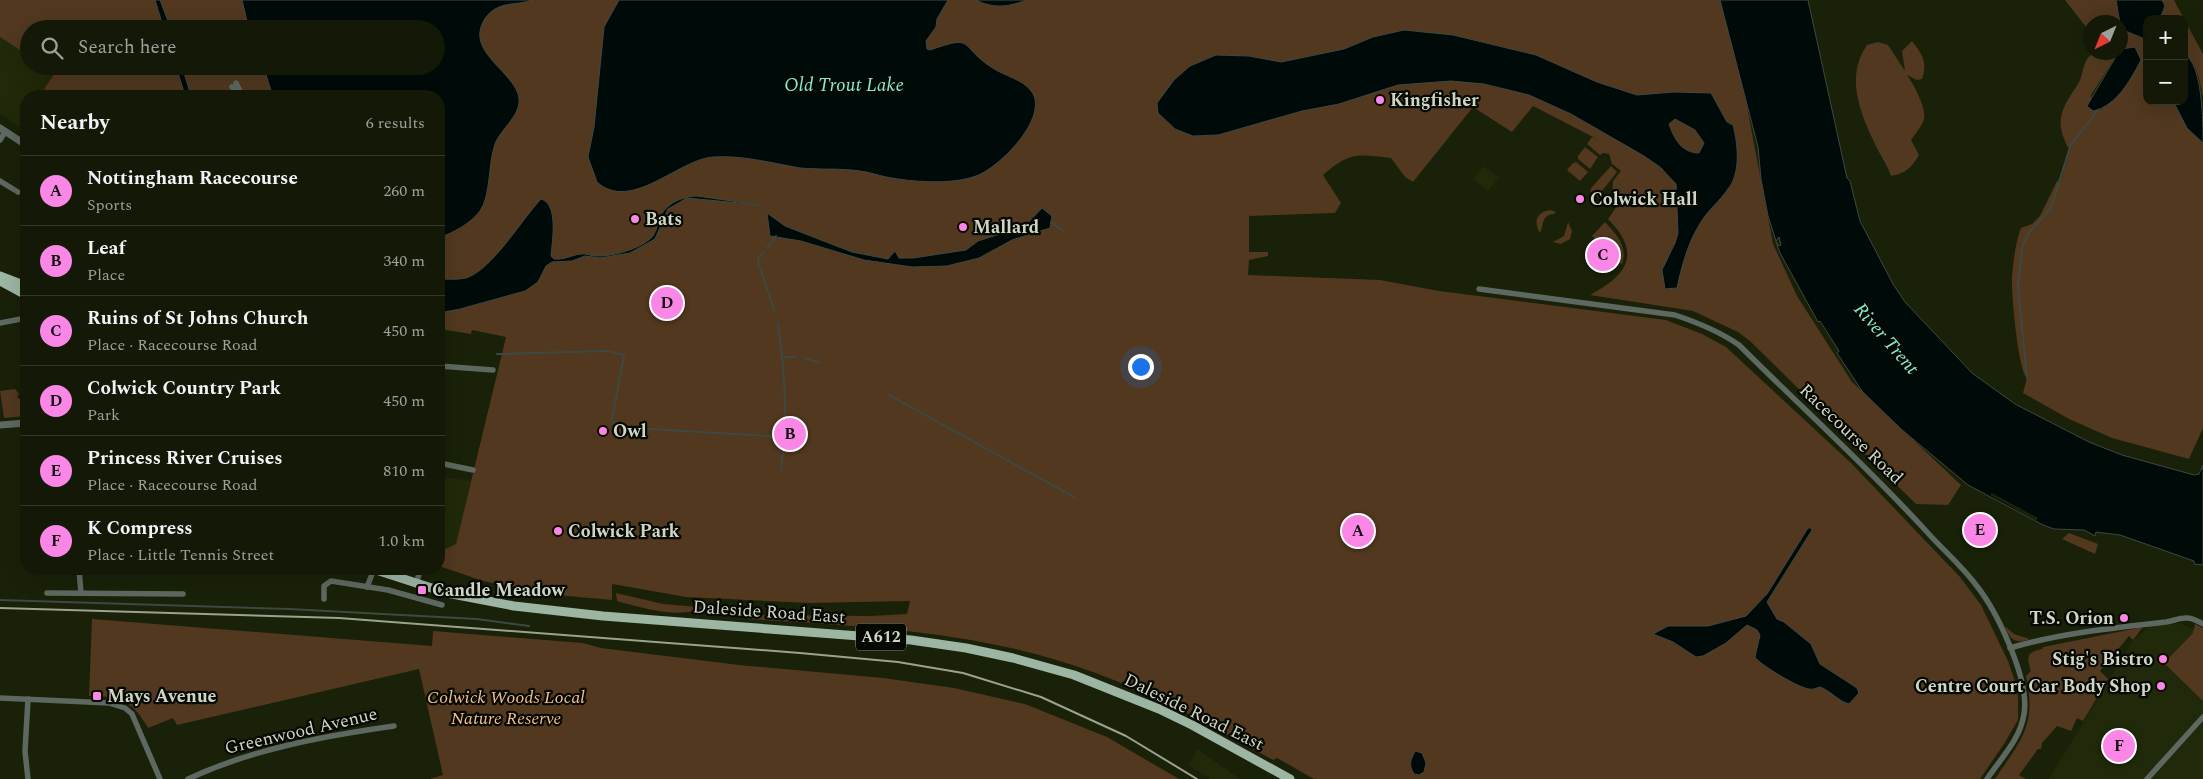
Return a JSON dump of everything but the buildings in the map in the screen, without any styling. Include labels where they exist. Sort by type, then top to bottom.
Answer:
[{"type":"main road","points":[[0,276],[20,284]]},
{"type":"main road","points":[[0,282],[20,292]]},
{"type":"main road","name":"Daleside Road East","points":[[391,575],[446,593],[548,610],[911,640],[1004,656],[1074,675],[1159,709],[1290,779]]},
{"type":"street","points":[[234,85],[238,90]]},
{"type":"street","points":[[0,140],[3,130],[20,142]]},
{"type":"street","points":[[0,181],[18,192]]},
{"type":"street","points":[[4,192],[8,186]]},
{"type":"street","name":"Racecourse Road","points":[[1479,289],[1675,315],[1702,324],[1722,334],[1739,346],[1832,435],[1909,512],[1976,584],[1987,601],[2010,648],[2022,678],[2025,692],[2024,713],[2015,741],[1987,779]]},
{"type":"street","points":[[0,323],[20,319]]},
{"type":"street","points":[[445,366],[493,370]]},
{"type":"street","points":[[0,424],[20,423]]},
{"type":"street","points":[[445,464],[473,470]]},
{"type":"street","points":[[80,575],[81,593]]},
{"type":"street","points":[[367,587],[371,575]]},
{"type":"street","points":[[416,583],[419,575]]},
{"type":"street","points":[[324,599],[324,586],[331,581],[404,593],[439,605]]},
{"type":"street","points":[[47,593],[183,594]]},
{"type":"street","points":[[2010,648],[2067,635],[2143,623],[2170,622],[2192,618],[2203,624]]},
{"type":"street","points":[[0,698],[109,703],[125,708],[132,714],[160,779]]},
{"type":"street","points":[[28,699],[25,751],[28,779]]},
{"type":"street","points":[[2147,779],[2203,718]]},
{"type":"street","name":"Greenwood Avenue","points":[[188,779],[239,758],[334,736],[394,726]]},
{"type":"shaded area","points":[[0,37],[20,50],[20,75],[54,75],[44,89],[46,90],[20,90],[20,127],[0,114]]},
{"type":"shaded area","points":[[1484,166],[1499,178],[1488,191],[1473,179]]},
{"type":"shaded area","points":[[445,477],[471,481],[456,544],[445,549]]},
{"type":"shaded area","points":[[2180,623],[2203,634],[2203,779],[2049,779],[2133,640],[2151,626]]},
{"type":"shaded area","points":[[1197,749],[1240,779],[1210,779],[1189,765]]},
{"type":"green space","points":[[0,0],[155,0],[161,20],[20,20],[20,50],[0,37]]},
{"type":"green space","points":[[160,0],[1720,0],[1741,75],[1773,244],[1797,296],[1852,382],[1961,485],[1948,505],[1916,504],[1750,341],[1738,332],[1693,311],[1590,295],[1614,279],[1626,262],[1625,242],[1619,231],[1608,219],[1617,206],[1612,201],[1613,181],[1621,171],[1612,164],[1609,154],[1603,153],[1600,155],[1587,144],[1592,137],[1599,140],[1533,106],[1512,132],[1473,107],[1413,182],[1405,177],[1391,158],[1354,156],[1340,162],[1323,175],[1341,203],[1335,213],[1249,216],[1249,252],[1268,252],[1268,256],[1249,260],[1248,275],[1380,280],[1439,291],[1666,320],[1702,334],[1726,347],[1851,463],[1960,577],[1981,605],[2008,661],[2017,687],[2018,720],[1980,779],[1314,779],[1277,758],[1273,760],[1162,701],[1093,672],[1051,658],[1008,647],[922,633],[834,624],[747,619],[748,615],[870,616],[907,614],[910,601],[810,603],[686,597],[612,584],[612,600],[545,594],[483,581],[445,568],[445,549],[456,544],[506,337],[472,330],[471,334],[445,330],[445,90],[44,89],[54,75],[445,75],[445,20],[164,20]]},
{"type":"green space","points":[[2065,0],[2116,0],[2119,15],[2083,15],[2083,23]]},
{"type":"green space","points":[[2162,0],[2174,0],[2182,15],[2162,15],[2165,6]]},
{"type":"green space","points":[[2188,26],[2203,54],[2203,97],[2195,67],[2188,57]]},
{"type":"green space","points":[[2128,32],[2143,38],[2143,105],[2175,105],[2187,128],[2203,143],[2203,428],[2189,459],[2112,438],[2069,419],[2023,393],[2027,378],[2018,346],[2012,285],[2015,252],[2021,228],[2032,224],[2040,216],[2057,181],[2060,183],[2072,144],[2068,148],[2062,133],[2062,113],[2080,80],[2087,60],[2114,60],[2091,95],[2093,111],[2102,109],[2135,48],[2128,48]]},
{"type":"green space","points":[[1912,41],[1921,54],[1924,63],[1922,79],[1917,80],[1907,75],[1919,96],[1924,115],[1922,124],[1911,140],[1919,155],[1908,169],[1900,174],[1891,176],[1864,120],[1857,94],[1857,69],[1860,57],[1867,45],[1878,42],[1888,45],[1905,71],[1902,51]]},
{"type":"green space","points":[[1585,147],[1598,157],[1590,169],[1578,159],[1578,156]]},
{"type":"green space","points":[[1576,162],[1588,172],[1580,181],[1567,170]]},
{"type":"green space","points":[[1611,166],[1617,172],[1597,197],[1590,191]]},
{"type":"green space","points":[[1550,210],[1556,212],[1545,218],[1540,233],[1537,225],[1539,215]]},
{"type":"green space","points":[[1568,222],[1572,231],[1570,239],[1561,244],[1553,242],[1564,236]]},
{"type":"green space","points":[[1605,222],[1617,236],[1622,246],[1624,252],[1622,265],[1592,236]]},
{"type":"green space","points":[[15,389],[19,394],[17,397],[20,399],[20,417],[4,418],[0,391]]},
{"type":"green space","points":[[2069,533],[2098,544],[2095,554],[2062,539]]},
{"type":"green space","points":[[616,593],[663,604],[710,608],[675,613],[663,612],[617,601]]},
{"type":"green space","name":"Colwick Woods Local Nature Reserve","points":[[92,619],[432,646],[433,631],[583,643],[601,648],[739,665],[883,678],[954,688],[1025,704],[1107,737],[1179,779],[430,779],[443,775],[419,669],[177,725],[173,718],[148,728],[131,705],[110,697],[89,696]]},
{"type":"green space","points":[[2195,624],[2203,628],[2203,701],[2164,663],[2193,633]]},
{"type":"green space","points":[[2005,626],[2014,634],[2030,639],[2025,641],[2013,640]]},
{"type":"green space","points":[[2143,627],[2133,640],[2129,636],[2100,671],[2108,679],[2083,721],[2077,718],[2071,731],[2057,726],[2019,775],[2026,779],[1995,779],[2019,742],[2028,720],[2029,693],[2026,676],[2031,671],[2028,662],[2029,656],[2043,647]]},
{"type":"water","points":[[155,0],[160,0],[168,20],[161,20]]},
{"type":"water","points":[[242,0],[532,0],[504,5],[495,9],[484,20],[480,33],[481,43],[486,53],[516,89],[519,104],[514,116],[495,144],[484,204],[476,216],[445,235],[445,90],[271,90],[266,75],[445,75],[445,20],[247,20]]},
{"type":"water","name":"Old Trout Lake","points":[[619,0],[948,0],[937,19],[936,27],[926,41],[927,49],[930,50],[954,43],[965,44],[991,67],[1024,84],[1032,92],[1035,103],[1034,115],[1019,141],[997,163],[976,176],[955,181],[896,179],[852,170],[800,168],[746,158],[713,157],[685,166],[640,188],[625,191],[610,190],[597,182],[588,157],[594,127],[604,27]]},
{"type":"water","points":[[976,0],[1027,0],[1014,4],[995,6]]},
{"type":"water","name":"River Trent","points":[[1720,0],[1808,0],[1847,178],[1850,181],[1860,221],[1893,284],[1905,302],[1972,373],[2015,404],[2089,442],[2122,455],[2194,475],[2199,474],[2203,465],[2203,565],[2194,564],[2194,561],[2120,535],[2096,532],[2095,536],[2084,530],[2054,529],[2043,525],[1968,485],[1901,429],[1862,391],[1837,353],[1839,351],[1820,321],[1818,322],[1780,253],[1776,242],[1779,246],[1781,245],[1779,237],[1776,241],[1768,216],[1761,179],[1758,147]]},
{"type":"water","points":[[2116,0],[2162,0],[2165,6],[2162,15],[2143,15],[2143,38],[2128,32],[2128,15],[2119,15]]},
{"type":"water","points":[[1404,30],[1453,35],[1536,55],[1597,82],[1637,95],[1674,92],[1711,93],[1727,122],[1733,125],[1737,149],[1737,167],[1732,182],[1704,218],[1692,238],[1683,262],[1677,288],[1665,289],[1662,270],[1678,233],[1676,184],[1660,167],[1644,156],[1571,114],[1529,95],[1484,84],[1451,81],[1398,85],[1339,104],[1302,111],[1218,135],[1193,136],[1175,129],[1158,113],[1157,103],[1174,80],[1190,66],[1216,55],[1249,56],[1281,62],[1344,49],[1373,37]],"holes":[[[1675,119],[1695,130],[1704,143],[1699,153],[1683,148],[1673,135],[1669,124]]]},
{"type":"water","points":[[2135,47],[2141,60],[2128,83],[2116,98],[2102,108],[2093,111],[2087,106],[2114,60],[2128,60],[2128,48]]},
{"type":"water","points":[[2188,58],[2195,69],[2201,95],[2203,143],[2187,128],[2175,105],[2188,105]]},
{"type":"water","points":[[179,75],[185,75],[189,90],[183,90]]},
{"type":"water","points":[[697,196],[760,205],[687,198],[668,209],[655,239],[630,253],[600,258],[585,256],[572,261],[552,262],[546,266],[538,282],[525,291],[445,312],[445,279],[466,278],[486,265],[541,199],[547,202],[550,208],[553,224],[551,256],[554,259],[558,259],[583,254],[609,255],[639,246],[653,236],[664,210],[673,203],[685,198]]},
{"type":"water","points":[[1042,208],[1052,216],[1050,228],[1012,240],[979,258],[947,266],[912,267],[864,260],[801,241],[770,236],[767,213],[785,226],[852,252],[888,259],[895,251],[899,258],[913,258],[966,250],[978,241],[1025,226]]},
{"type":"water","points":[[1808,528],[1812,530],[1767,602],[1777,619],[1784,622],[1811,644],[1820,664],[1857,688],[1859,693],[1849,704],[1820,687],[1810,689],[1797,685],[1758,661],[1755,657],[1760,635],[1757,630],[1747,625],[1726,643],[1703,656],[1696,657],[1673,642],[1653,634],[1668,626],[1708,626],[1746,616],[1767,594]]},
{"type":"water","points":[[1415,751],[1422,753],[1426,763],[1424,772],[1419,775],[1414,774],[1411,767],[1411,760]]},
{"type":"pier","points":[[1992,493],[2038,518],[2036,521],[1990,495]]},
{"type":"waterway","points":[[2027,378],[2018,286],[2022,248],[2028,234],[2051,208],[2071,144],[2098,110]]},
{"type":"waterway","points":[[1051,222],[1063,231]]},
{"type":"waterway","points":[[767,248],[776,236]]},
{"type":"waterway","points":[[764,252],[758,259],[758,262],[775,312]]},
{"type":"waterway","points":[[778,323],[785,396],[781,470]]},
{"type":"waterway","points":[[497,354],[606,351],[624,355],[612,419],[616,427],[785,437]]},
{"type":"waterway","points":[[782,357],[795,357]]},
{"type":"waterway","points":[[804,358],[820,363]]},
{"type":"waterway","points":[[889,395],[1074,497]]},
{"type":"waterway","points":[[0,600],[289,609],[477,619],[529,626]]},
{"type":"railway","points":[[0,608],[339,618],[898,662],[963,673],[1041,697],[1126,736],[1197,779]]},
{"type":"place","name":"Kingfisher","points":[[1380,100]]},
{"type":"place","name":"Colwick Hall","points":[[1580,199]]},
{"type":"place","name":"Bats","points":[[635,219]]},
{"type":"place","name":"Mallard","points":[[963,227]]},
{"type":"place","name":"Ruins of St Johns Church","points":[[1603,255]]},
{"type":"place","name":"Colwick Country Park","points":[[667,303]]},
{"type":"place","name":"Owl","points":[[603,431]]},
{"type":"place","name":"Leaf","points":[[790,434]]},
{"type":"place","name":"Princess River Cruises","points":[[1980,530]]},
{"type":"place","name":"Colwick Park","points":[[558,531]]},
{"type":"place","name":"Nottingham Racecourse","points":[[1358,531]]},
{"type":"place","name":"Candle Meadow","points":[[422,590]]},
{"type":"place","name":"T.S. Orion","points":[[2124,618]]},
{"type":"place","name":"Stig's Bistro","points":[[2163,659]]},
{"type":"place","name":"Centre Court Car Body Shop","points":[[2161,686]]},
{"type":"place","name":"Mays Avenue","points":[[97,696]]},
{"type":"place","name":"K Compress","points":[[2119,746]]}]
